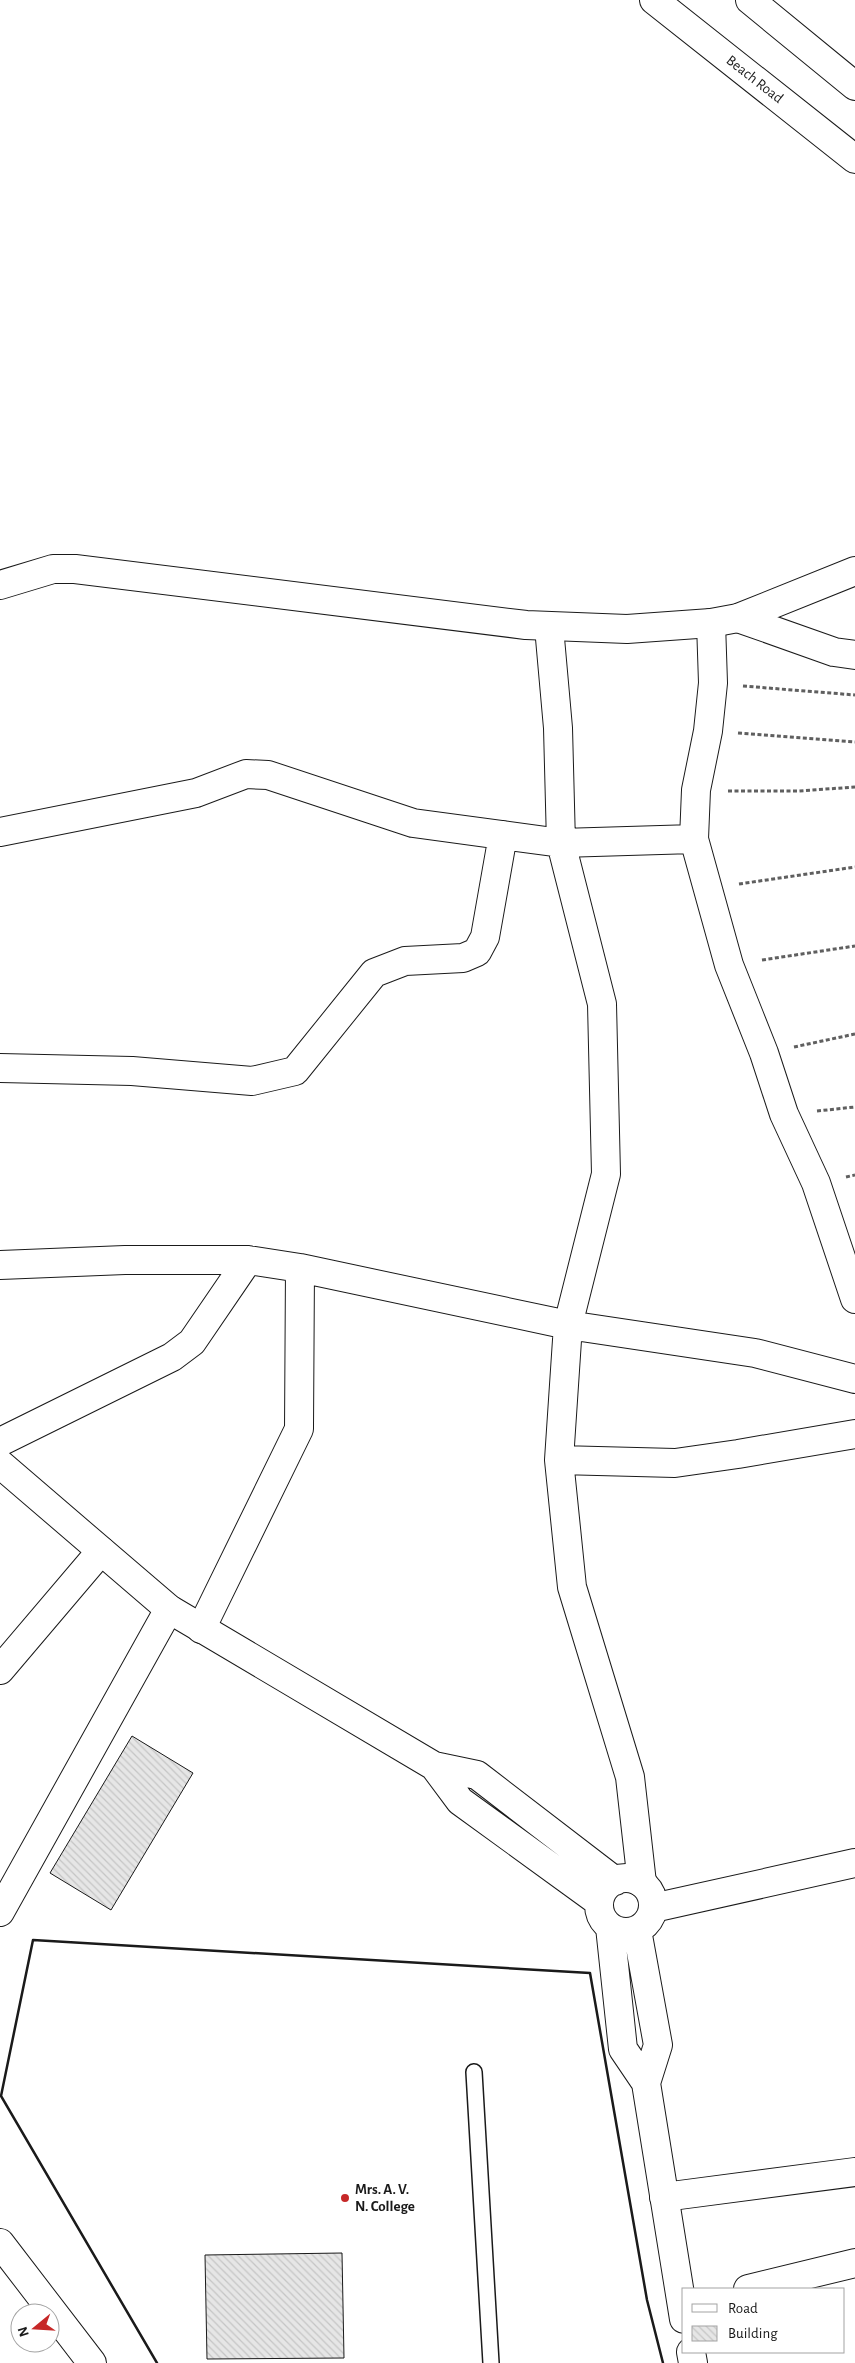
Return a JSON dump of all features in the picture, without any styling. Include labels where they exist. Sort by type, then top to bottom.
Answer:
[{"type":"street","name":"Beach Road","points":[[654,0],[855,159]]},
{"type":"street","points":[[750,0],[855,86]]},
{"type":"street","points":[[0,585],[53,569],[75,569],[549,627],[627,629],[711,623],[738,618],[855,571]]},
{"type":"street","points":[[738,618],[834,652],[855,655]]},
{"type":"street","points":[[711,623],[713,683],[708,731],[696,790],[694,839],[706,889],[729,965],[764,1053],[784,1114],[816,1183],[855,1300]]},
{"type":"street","points":[[549,627],[558,728],[561,844],[602,1004],[606,1174],[568,1324],[559,1460],[572,1587],[630,1777],[642,1883]]},
{"type":"street","points":[[0,832],[196,793],[246,774],[268,775],[413,824],[561,844],[694,839]]},
{"type":"street","points":[[0,1068],[132,1071],[252,1081],[295,1070],[374,973],[404,961],[463,958],[477,952],[485,937],[503,836]]},
{"type":"street","points":[[0,1265],[125,1260],[248,1260],[300,1268],[568,1324],[755,1353],[855,1380]]},
{"type":"street","points":[[0,1442],[172,1357],[192,1342],[248,1260]]},
{"type":"street","points":[[201,1629],[299,1429],[300,1268]]},
{"type":"street","points":[[559,1460],[675,1462],[738,1454],[855,1434]]},
{"type":"street","points":[[3,1472],[169,1609],[434,1766],[477,1775],[615,1881]]},
{"type":"street","points":[[0,1670],[101,1551]]},
{"type":"street","points":[[0,1912],[169,1609]]},
{"type":"street","points":[[434,1766],[460,1801],[599,1902],[604,1920],[610,1927],[618,1932],[637,1930],[645,1925],[653,1908],[649,1890],[642,1883],[634,1879],[624,1878],[607,1886],[599,1902]]},
{"type":"street","points":[[653,1908],[855,1864]]},
{"type":"street","points":[[610,1927],[623,2049],[646,2083],[682,2304]]},
{"type":"street","points":[[637,1930],[658,2045],[646,2083]]},
{"type":"street","points":[[664,2197],[855,2172]]},
{"type":"street","points":[[0,2243],[92,2363]]},
{"type":"street","points":[[752,2288],[855,2263]]},
{"type":"lane","points":[[474,2072],[491,2363]]},
{"type":"path","points":[[713,683],[855,695]]},
{"type":"path","points":[[708,731],[855,742]]},
{"type":"path","points":[[696,790],[799,791],[855,787]]},
{"type":"path","points":[[706,889],[855,867]]},
{"type":"path","points":[[729,965],[855,946]]},
{"type":"path","points":[[764,1053],[855,1034]]},
{"type":"building","points":[[132,1736],[193,1773],[111,1910],[50,1873]]},
{"type":"building","points":[[342,2253],[344,2358],[207,2359],[205,2255]]},
{"type":"wall","points":[[157,2363],[1,2096],[33,1940],[590,1973],[647,2300],[663,2363]]},
{"type":"place","name":"Mrs. A. V. N. College","points":[[345,2198]]}]
